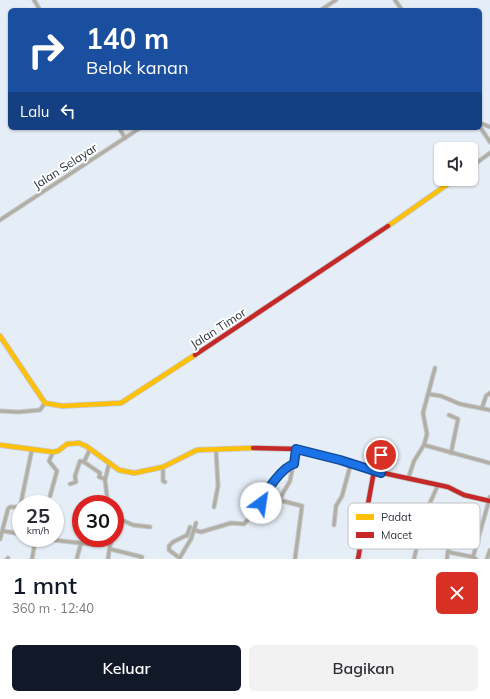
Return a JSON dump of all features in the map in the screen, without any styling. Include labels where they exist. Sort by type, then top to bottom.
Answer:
[{"type":"street","points":[[324,8],[336,0]]},
{"type":"street","points":[[120,130],[126,138]]},
{"type":"street","name":"Jalan Selayar","points":[[0,220],[137,130]]},
{"type":"street","points":[[482,130],[490,142]]},
{"type":"street","points":[[478,162],[490,153]]},
{"type":"street","name":"Jalan Timor","points":[[45,403],[62,406],[120,403],[324,270],[445,186]]},
{"type":"street","points":[[0,336],[45,403],[40,410],[20,412],[0,410]]},
{"type":"street","points":[[408,478],[414,461],[424,445],[427,434],[423,413],[435,368]]},
{"type":"street","points":[[482,408],[486,396],[490,392]]},
{"type":"street","points":[[428,394],[442,396],[460,404],[490,410]]},
{"type":"street","points":[[449,415],[458,419],[451,453]]},
{"type":"street","points":[[0,445],[53,452],[73,442],[82,444],[109,464],[119,470],[129,473],[163,466],[190,452],[271,447],[296,449],[351,463],[381,473],[448,487],[472,498],[490,500],[480,536]]},
{"type":"street","points":[[424,445],[490,463]]},
{"type":"street","points":[[23,495],[32,449]]},
{"type":"street","points":[[70,484],[76,482],[76,472],[80,462],[84,462],[90,449]]},
{"type":"street","points":[[295,559],[302,507],[300,505],[279,500],[290,481],[296,449]]},
{"type":"street","points":[[214,507],[218,486],[216,450]]},
{"type":"street","points":[[50,495],[57,471],[49,461],[53,452]]},
{"type":"street","points":[[381,473],[378,457],[381,455],[388,456]]},
{"type":"street","points":[[84,462],[100,473],[99,477],[105,479]]},
{"type":"street","points":[[334,525],[336,506],[342,496],[351,463]]},
{"type":"street","points":[[107,495],[105,479],[109,464]]},
{"type":"street","points":[[194,530],[202,532],[231,523],[244,524],[254,514],[280,474],[287,467],[294,464]]},
{"type":"street","points":[[163,466],[163,480],[165,482]]},
{"type":"street","points":[[368,503],[374,471]]},
{"type":"street","points":[[430,503],[438,485]]},
{"type":"street","points":[[0,539],[8,508],[12,508]]},
{"type":"street","points":[[124,521],[133,525],[150,527]]},
{"type":"street","points":[[190,527],[187,535],[169,546],[170,550],[178,558],[191,539],[196,523]]},
{"type":"street","points":[[3,530],[12,532]]},
{"type":"street","points":[[187,535],[191,539]]},
{"type":"street","points":[[32,559],[34,547]]},
{"type":"street","points":[[77,558],[80,547]]},
{"type":"street","points":[[108,559],[110,549],[136,555],[142,559]]},
{"type":"street","points":[[358,559],[360,549]]},
{"type":"street","points":[[414,559],[416,549]]},
{"type":"street","points":[[447,559],[449,549]]},
{"type":"street","points":[[487,559],[490,550]]},
{"type":"street","points":[[448,552],[474,558]]},
{"type":"traffic: slow","points":[[388,226],[445,186]]},
{"type":"traffic: slow","points":[[0,336],[45,403],[62,406],[121,403],[195,355]]},
{"type":"traffic: slow","points":[[0,445],[53,452],[58,451],[67,444],[79,443],[86,446],[119,470],[134,473],[163,467],[197,450],[253,448]]},
{"type":"traffic: jam","points":[[195,355],[388,226]]},
{"type":"traffic: jam","points":[[253,448],[296,449],[340,459],[374,471],[448,487],[464,495],[490,501]]},
{"type":"traffic: jam","points":[[368,503],[374,471]]},
{"type":"traffic: jam","points":[[358,559],[360,549]]},
{"type":"route","points":[[261,503],[280,474],[291,464],[294,464],[296,449],[340,460],[381,473],[381,466],[378,463],[378,457],[381,455]]}]
